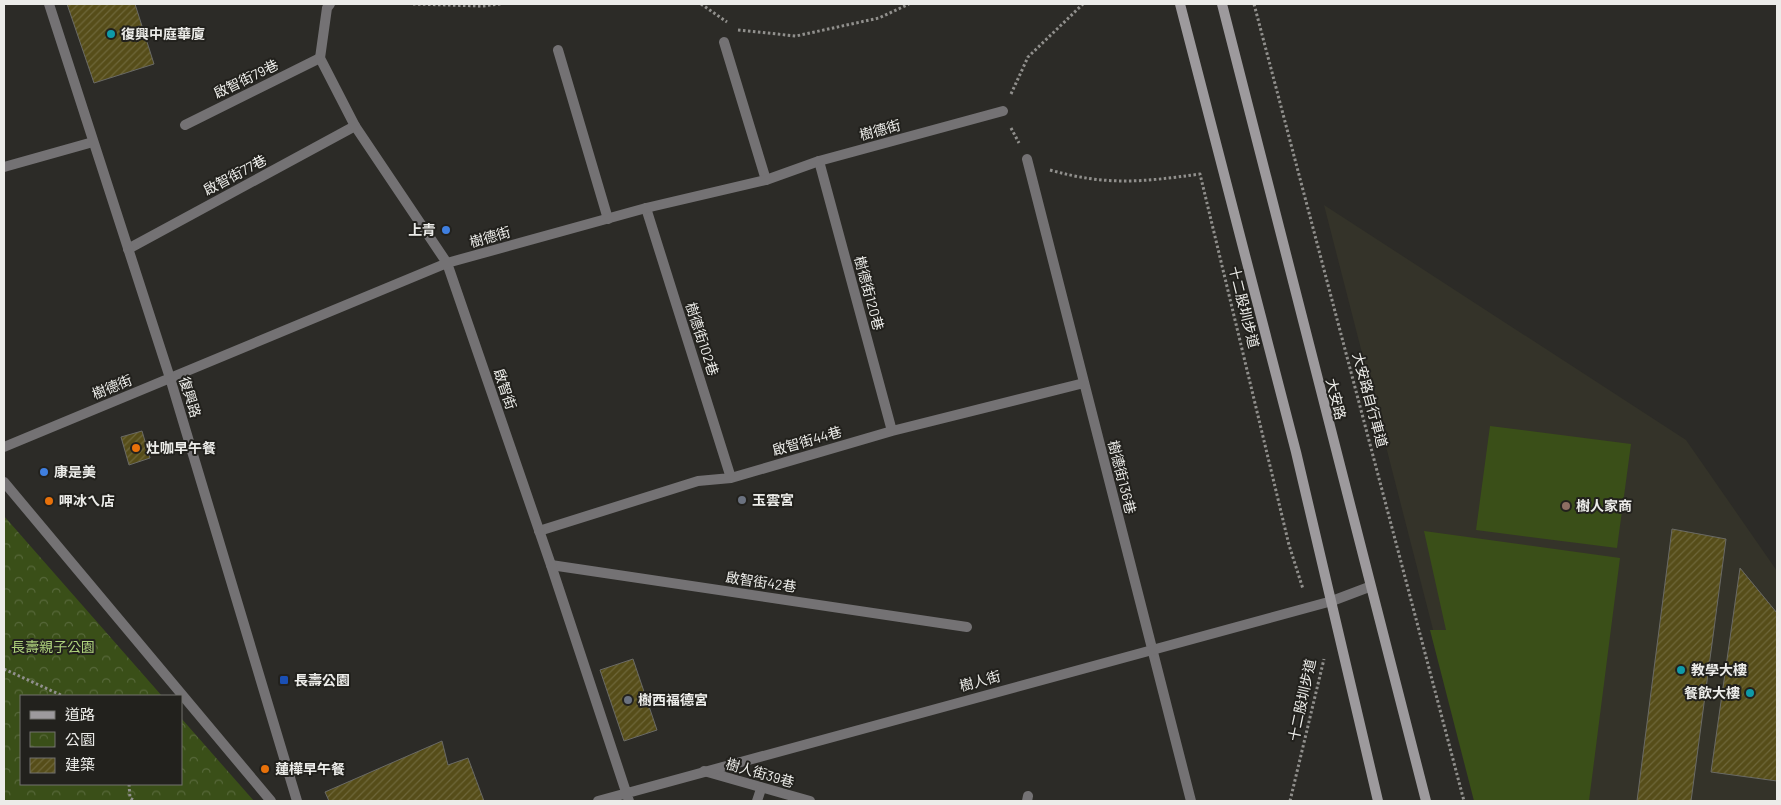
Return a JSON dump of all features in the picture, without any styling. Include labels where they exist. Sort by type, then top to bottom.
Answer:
[{"type":"street","name":"復興路","points":[[49,4],[170,378],[297,801]]},
{"type":"street","points":[[1180,4],[1293,443],[1378,801]]},
{"type":"street","name":"大安路","points":[[1222,4],[1369,587],[1426,801]]},
{"type":"street","points":[[320,58],[326,5]]},
{"type":"street","points":[[724,42],[766,180]]},
{"type":"street","points":[[558,50],[608,219]]},
{"type":"street","name":"啟智街79巷","points":[[185,125],[320,58]]},
{"type":"street","name":"啟智街","points":[[320,58],[355,126],[447,263],[552,565],[627,797]]},
{"type":"street","name":"樹德街","points":[[4,447],[447,263],[646,208],[766,180],[819,162],[1003,111]]},
{"type":"street","name":"啟智街77巷","points":[[128,248],[355,126]]},
{"type":"street","points":[[4,167],[94,142]]},
{"type":"street","name":"樹德街136巷","points":[[1027,159],[1191,801]]},
{"type":"street","name":"樹德街120巷","points":[[819,162],[892,431]]},
{"type":"street","name":"樹德街102巷","points":[[646,208],[731,478]]},
{"type":"street","name":"啟智街44巷","points":[[539,531],[698,481],[731,478],[892,431],[1084,383]]},
{"type":"street","points":[[4,482],[271,801]]},
{"type":"street","name":"啟智街42巷","points":[[552,565],[967,627]]},
{"type":"street","name":"樹人街","points":[[598,801],[627,797],[704,771],[1332,601],[1369,587]]},
{"type":"street","name":"樹人街39巷","points":[[704,771],[762,790],[810,801]]},
{"type":"street","points":[[757,801],[762,790]]},
{"type":"path","points":[[413,4],[482,6],[501,4]]},
{"type":"path","points":[[701,4],[739,30],[796,36],[879,18],[909,4]]},
{"type":"path","points":[[1027,159],[1003,111],[1028,56],[1083,4]]},
{"type":"path","name":"大安路自行車道","points":[[1254,4],[1464,801]]},
{"type":"path","name":"十二股圳步道","points":[[1027,159],[1050,170],[1087,180],[1137,182],[1200,174],[1289,545],[1308,607]]},
{"type":"path","name":"十二股圳步道","points":[[1290,801],[1324,659],[1322,650]]},
{"type":"path","points":[[4,669],[61,695]]},
{"type":"path","points":[[128,785],[130,798],[135,801]]},
{"type":"shaded area","name":"樹人家商","points":[[1324,205],[1686,440],[1777,571],[1777,801],[1477,801]]},
{"type":"green space","points":[[1490,426],[1631,444],[1617,548],[1476,530]]},
{"type":"green space","name":"長壽親子公園","points":[[4,516],[161,695],[20,695],[20,785],[182,785],[182,719],[254,801],[4,801]]},
{"type":"green space","points":[[1424,531],[1620,558],[1589,801],[1474,801],[1430,630],[1446,630]]},
{"type":"building","name":"復興中庭華廈","points":[[67,4],[135,4],[154,64],[94,83]]},
{"type":"building","name":"灶咖早午餐","points":[[142,431],[150,458],[129,465],[121,437]]},
{"type":"building","name":"教學大樓","points":[[1672,529],[1726,539],[1691,801],[1637,801]]},
{"type":"building","name":"餐飲大樓","points":[[1740,568],[1777,613],[1777,781],[1711,772]]},
{"type":"building","name":"樹西福德宮","points":[[633,659],[657,730],[624,741],[600,670]]},
{"type":"building","points":[[442,741],[448,765],[468,758],[484,801],[329,801],[325,792]]},
{"type":"place","name":"復興中庭華廈","points":[[111,34]]},
{"type":"place","name":"上青","points":[[446,230]]},
{"type":"place","name":"灶咖早午餐","points":[[136,448]]},
{"type":"place","name":"康是美","points":[[44,472]]},
{"type":"place","name":"玉雲宮","points":[[742,500]]},
{"type":"place","name":"呷冰ㄟ店","points":[[49,501]]},
{"type":"place","name":"樹人家商","points":[[1566,506]]},
{"type":"place","name":"教學大樓","points":[[1681,670]]},
{"type":"place","name":"長壽公園","points":[[284,680]]},
{"type":"place","name":"餐飲大樓","points":[[1750,693]]},
{"type":"place","name":"樹西福德宮","points":[[628,700]]},
{"type":"place","name":"蓮樺早午餐","points":[[265,769]]}]
